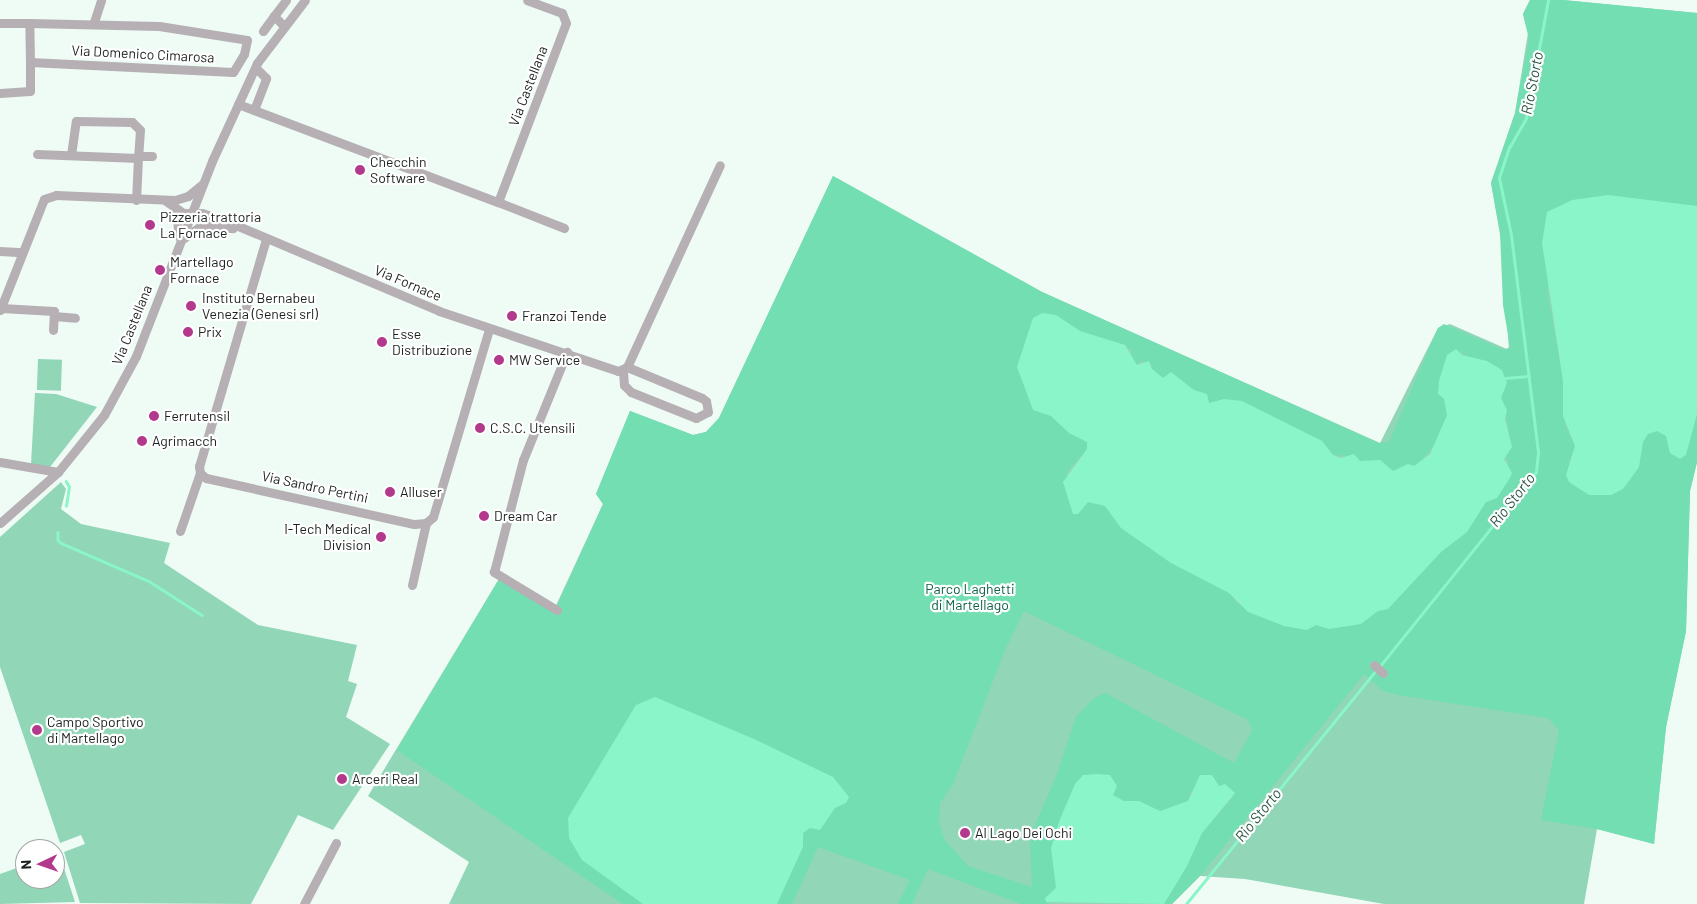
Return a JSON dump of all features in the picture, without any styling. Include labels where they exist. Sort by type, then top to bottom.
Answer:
[{"type":"street","points":[[94,22],[101,0]]},
{"type":"street","points":[[263,31],[284,0]]},
{"type":"street","name":"Via Castellana","points":[[0,523],[58,472],[104,415],[125,380],[203,183],[238,104],[257,66],[283,25],[304,0]]},
{"type":"street","name":"Via Castellana","points":[[498,202],[566,23],[562,14],[527,0]]},
{"type":"street","points":[[274,16],[283,25]]},
{"type":"street","name":"Via Domenico Cimarosa","points":[[0,23],[94,22],[203,31],[251,40],[233,72],[30,62]]},
{"type":"street","points":[[0,94],[30,91],[29,23]]},
{"type":"street","points":[[244,54],[266,78],[254,110]]},
{"type":"street","points":[[238,104],[564,228]]},
{"type":"street","points":[[71,155],[73,126],[81,120],[137,125],[140,130],[136,200]]},
{"type":"street","points":[[37,154],[152,156]]},
{"type":"street","points":[[625,369],[720,165]]},
{"type":"street","points":[[177,248],[179,222],[172,204],[188,196],[203,183]]},
{"type":"street","points":[[203,183],[200,202],[206,214]]},
{"type":"street","name":"Via Fornace","points":[[0,309],[40,204],[51,195],[136,200],[172,204],[191,214],[206,214],[489,329],[625,369],[702,398],[707,402],[708,412],[696,418],[631,392],[624,385],[625,369]]},
{"type":"street","points":[[177,248],[190,231],[202,225],[191,214]]},
{"type":"street","name":"Via Fornace","points":[[202,225],[243,229]]},
{"type":"street","points":[[180,532],[200,473],[198,466],[266,239]]},
{"type":"street","points":[[0,251],[22,252]]},
{"type":"street","points":[[0,309],[54,311],[53,330]]},
{"type":"street","points":[[54,316],[75,318]]},
{"type":"street","points":[[412,585],[426,523],[433,517],[489,329]]},
{"type":"street","points":[[557,610],[494,572],[523,460],[567,352]]},
{"type":"street","points":[[0,462],[58,472]]},
{"type":"street","name":"Via Sandro Pertini","points":[[200,473],[206,478],[414,524],[426,523]]},
{"type":"street","points":[[1374,665],[1383,673]]},
{"type":"street","points":[[304,904],[336,843]]},
{"type":"green space","name":"Parco Laghetti di Martellago","points":[[1530,0],[1563,0],[1697,13],[1697,462],[1690,491],[1686,631],[1666,727],[1654,844],[1597,829],[1584,904],[1384,904],[1245,879],[1200,876],[1172,904],[449,904],[469,862],[368,796],[499,579],[553,612],[603,504],[596,494],[630,411],[693,435],[706,432],[719,418],[833,176],[1042,292],[1380,443],[1438,328],[1450,324],[1509,350],[1502,246],[1491,183],[1515,113],[1528,33],[1523,14]]},
{"type":"green space","name":"Parco Laghetti di Martellago","points":[[1530,0],[1563,0],[1697,13],[1697,206],[1608,195],[1547,289],[1563,381],[1565,424],[1575,446],[1569,462],[1639,467],[1643,442],[1648,434],[1657,431],[1666,436],[1670,453],[1686,455],[1697,414],[1697,462],[1690,491],[1686,631],[1666,727],[1654,844],[1597,829],[1541,820],[1559,730],[1548,718],[1398,695],[1383,691],[1364,674],[1200,876],[1172,904],[1164,904],[1187,866],[1202,833],[1233,797],[1226,785],[1190,792],[1188,801],[1160,811],[1139,801],[1124,801],[1113,795],[1046,902],[1050,904],[1021,904],[928,869],[912,904],[898,904],[910,880],[818,847],[792,904],[777,904],[803,847],[803,833],[810,828],[820,830],[835,808],[846,803],[636,705],[568,818],[582,860],[643,904],[623,904],[397,750],[499,579],[554,613],[603,504],[596,494],[630,411],[693,435],[706,432],[719,418],[833,176],[1042,292],[1379,443],[1389,442],[1438,328],[1444,324],[1504,350],[1510,347],[1503,305],[1500,232],[1491,183],[1515,113],[1529,39],[1523,14]],"holes":[[[1056,315],[1080,331],[1125,345],[1131,350],[1132,361],[1137,365],[1141,361],[1151,364],[1152,369],[1163,378],[1171,373],[1194,391],[1207,394],[1209,404],[1224,399],[1242,401],[1322,441],[1333,455],[1356,456],[1360,461],[1380,460],[1393,471],[1408,465],[1417,465],[1434,446],[1447,415],[1444,399],[1438,393],[1447,355],[1456,349],[1468,357],[1479,359],[1496,367],[1512,447],[1505,455],[1509,464],[1497,498],[1486,502],[1467,532],[1441,552],[1388,609],[1378,611],[1361,624],[1329,629],[1316,624],[1307,630],[1284,626],[1238,604],[1229,593],[1171,563],[1121,528],[1105,506],[1088,502],[1078,514],[1066,473],[1087,449],[1087,442],[1069,433],[1051,416]],[[1024,611],[1248,720],[1252,731],[1234,763],[1105,693],[1093,699],[1076,717],[1056,777],[1030,836],[1032,887],[968,866],[944,839],[939,822],[940,803],[953,784],[1005,650]]]},
{"type":"green space","points":[[38,359],[62,360],[61,391],[37,390]]},
{"type":"green space","points":[[35,393],[56,394],[97,407],[50,467],[31,464]]},
{"type":"green space","points":[[61,482],[66,489],[61,509],[81,524],[170,543],[164,563],[258,625],[357,645],[348,681],[357,684],[346,717],[390,744],[333,830],[298,815],[251,904],[80,903],[65,852],[85,844],[81,835],[65,841],[65,839],[59,839],[0,667],[0,537]]},
{"type":"green space","points":[[15,869],[15,889],[65,889],[65,871],[75,902],[0,904],[0,874]]},
{"type":"shaded area","points":[[1608,195],[1697,206],[1697,414],[1686,455],[1680,459],[1670,453],[1666,436],[1657,431],[1648,434],[1643,442],[1639,467],[1623,489],[1611,495],[1589,495],[1569,482],[1566,475],[1575,446],[1563,416],[1563,381],[1542,243],[1547,212],[1572,200]]},
{"type":"shaded area","points":[[1042,313],[1056,315],[1080,331],[1125,345],[1137,365],[1149,361],[1152,369],[1163,378],[1171,372],[1194,390],[1207,394],[1209,403],[1224,399],[1242,401],[1322,441],[1333,455],[1341,458],[1354,454],[1360,461],[1380,460],[1393,471],[1408,464],[1414,466],[1430,454],[1447,415],[1444,399],[1438,394],[1439,381],[1447,355],[1456,349],[1462,355],[1487,361],[1502,370],[1507,383],[1501,398],[1507,410],[1505,419],[1512,447],[1504,459],[1512,473],[1497,498],[1486,502],[1467,532],[1441,552],[1388,609],[1378,611],[1361,624],[1329,629],[1316,625],[1307,630],[1284,626],[1248,612],[1229,593],[1171,563],[1121,528],[1105,506],[1088,502],[1078,514],[1073,514],[1063,482],[1087,449],[1087,442],[1069,433],[1051,416],[1033,410],[1017,367],[1033,318]]},
{"type":"shaded area","points":[[655,697],[754,739],[833,777],[849,797],[846,803],[835,808],[820,830],[810,828],[803,833],[803,847],[777,904],[643,904],[582,860],[569,838],[568,818],[636,705]]},
{"type":"shaded area","points":[[1083,775],[1110,775],[1117,786],[1113,795],[1124,801],[1139,801],[1160,811],[1188,801],[1200,775],[1212,775],[1219,786],[1225,784],[1235,793],[1202,833],[1187,866],[1164,904],[1046,902],[1045,898],[1056,888],[1051,848],[1060,819],[1075,784]]},
{"type":"waterway","name":"Rio Storto","points":[[1380,666],[1536,472],[1538,452],[1511,235],[1499,178],[1509,148],[1526,118],[1548,0]]},
{"type":"waterway","points":[[1505,378],[1529,376]]},
{"type":"waterway","points":[[66,482],[69,487],[66,506]]},
{"type":"waterway","points":[[58,532],[58,540],[61,543],[149,581],[202,615]]},
{"type":"waterway","name":"Rio Storto","points":[[1186,904],[1376,670]]},
{"type":"place","name":"Checchin Software","points":[[360,170]]},
{"type":"place","name":"Pizzeria trattoria La Fornace","points":[[150,225]]},
{"type":"place","name":"Martellago Fornace","points":[[160,270]]},
{"type":"place","name":"Instituto Bernabeu Venezia (Genesi srl)","points":[[191,306]]},
{"type":"place","name":"Franzoi Tende","points":[[512,316]]},
{"type":"place","name":"Prix","points":[[188,332]]},
{"type":"place","name":"Esse Distribuzione","points":[[382,342]]},
{"type":"place","name":"MW Service","points":[[499,360]]},
{"type":"place","name":"Ferrutensil","points":[[154,416]]},
{"type":"place","name":"C.S.C. Utensili","points":[[480,428]]},
{"type":"place","name":"Agrimacch","points":[[142,441]]},
{"type":"place","name":"Alluser","points":[[390,492]]},
{"type":"place","name":"Dream Car","points":[[484,516]]},
{"type":"place","name":"I-Tech Medical Division","points":[[381,537]]},
{"type":"place","name":"Campo Sportivo di Martellago","points":[[37,730]]},
{"type":"place","name":"Arceri Real","points":[[342,779]]},
{"type":"place","name":"Al Lago Dei Ochi","points":[[965,833]]}]
